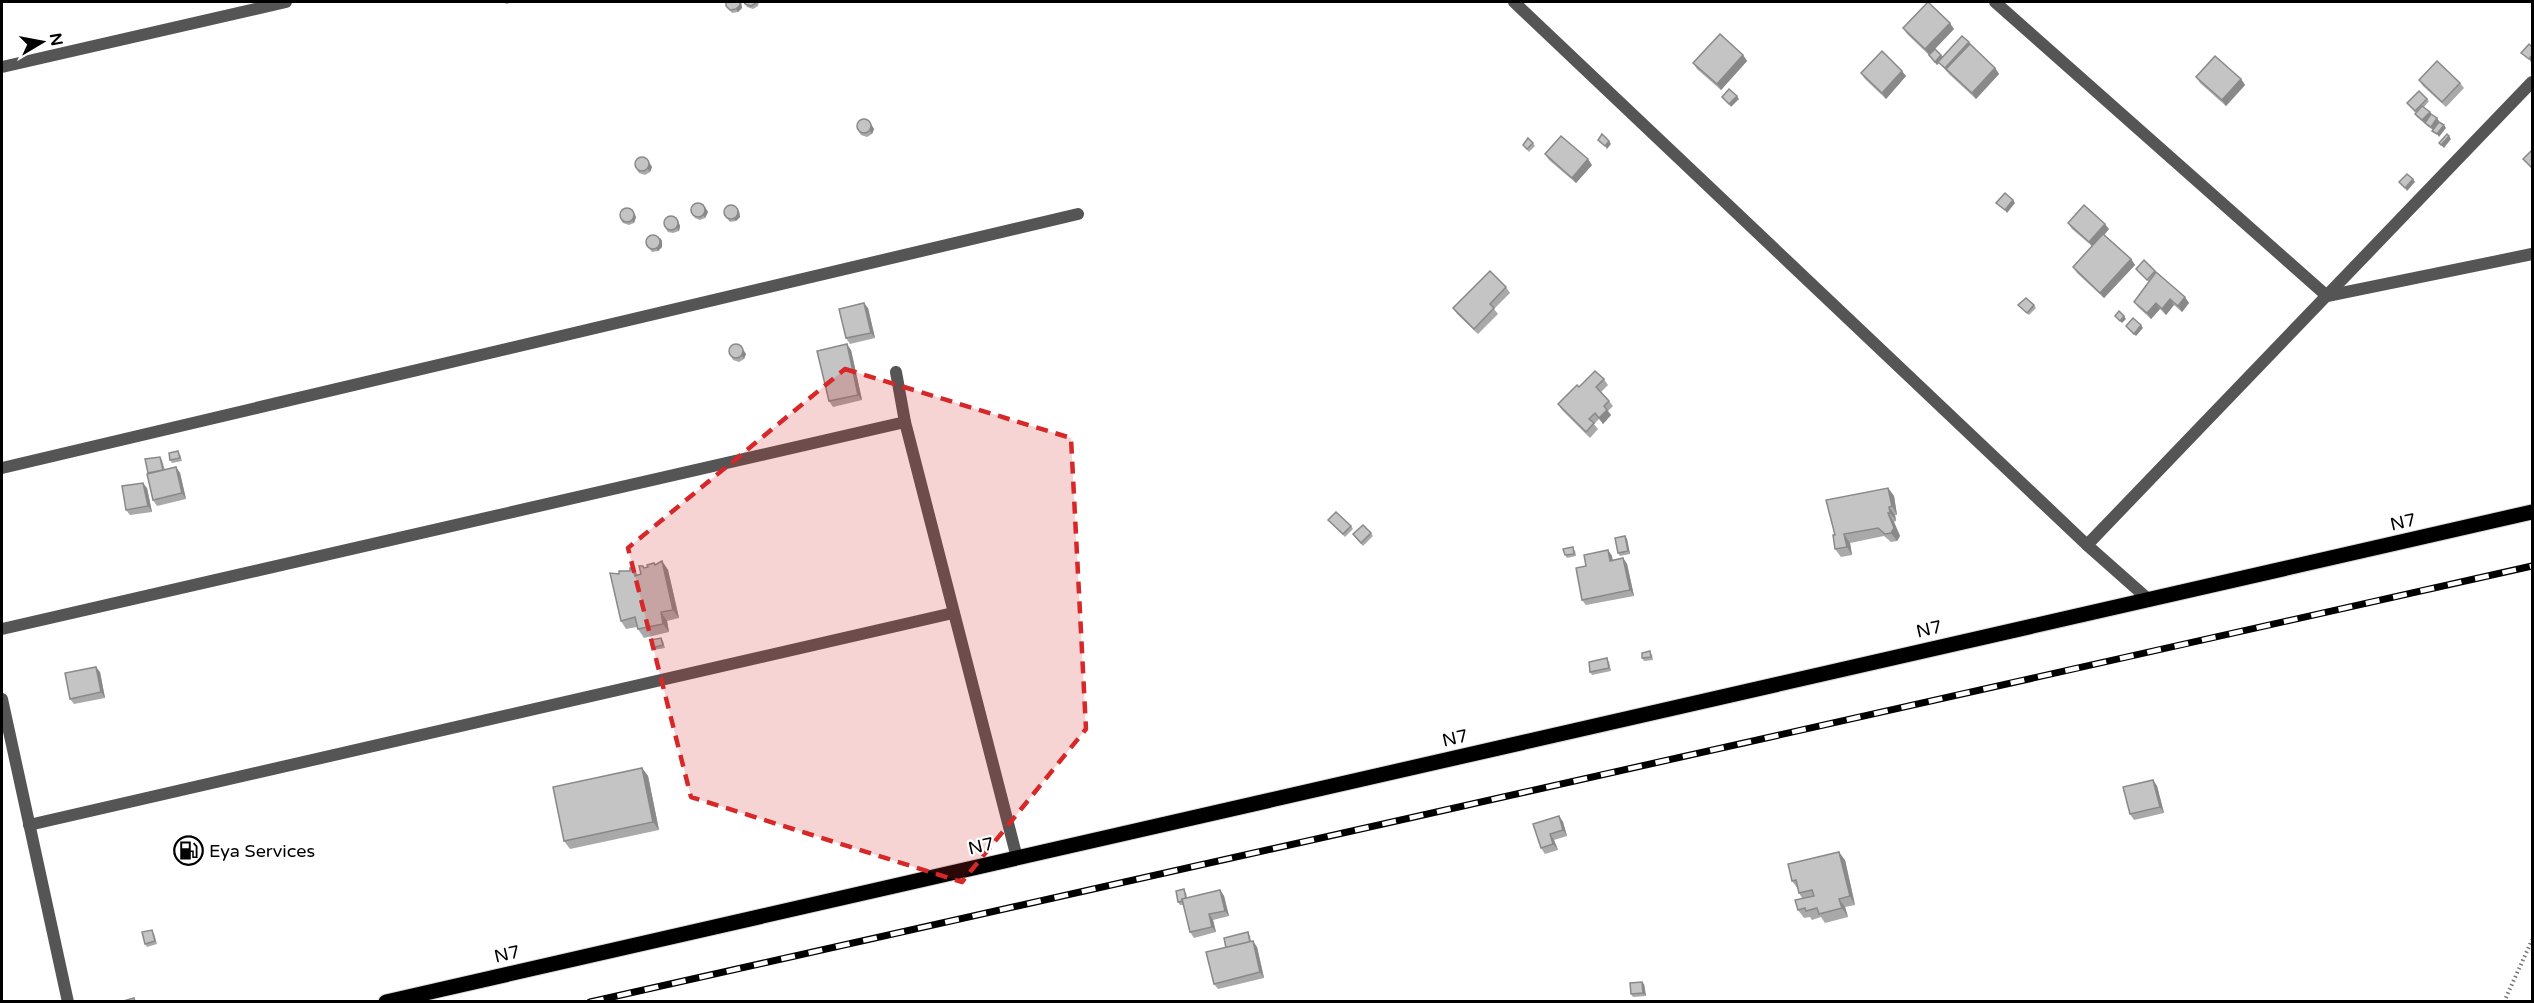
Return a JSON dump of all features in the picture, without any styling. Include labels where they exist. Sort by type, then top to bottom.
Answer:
[{"type":"main road","name":"N7","points":[[386,1002],[2532,512]]},
{"type":"street","points":[[2,67],[286,2]]},
{"type":"street","points":[[1514,2],[2087,545],[2148,599]]},
{"type":"street","points":[[1995,2],[2327,296]]},
{"type":"street","points":[[2087,545],[2532,82]]},
{"type":"street","points":[[2,468],[1078,214]]},
{"type":"street","points":[[2327,296],[2532,254]]},
{"type":"street","points":[[896,372],[905,422],[1017,858]]},
{"type":"street","points":[[2,629],[905,422]]},
{"type":"street","points":[[29,825],[953,613]]},
{"type":"street","points":[[2,699],[68,1002]]},
{"type":"path","points":[[2504,1002],[2532,940]]},
{"type":"highlighted area","points":[[845,369],[1071,438],[1086,729],[962,882],[691,797],[628,548]]},
{"type":"building","points":[[726,2],[740,2],[740,5],[730,10]]},
{"type":"building","points":[[744,2],[756,2],[756,3],[751,6]]},
{"type":"building","points":[[1928,2],[1950,23],[1925,49],[1903,28]]},
{"type":"building","points":[[1720,34],[1743,55],[1717,84],[1693,63]]},
{"type":"building","points":[[1962,36],[1969,42],[1945,68],[1938,62]]},
{"type":"building","points":[[1970,44],[1995,68],[1972,93],[1946,69]]},
{"type":"building","points":[[2529,44],[2532,47],[2532,55],[2529,59],[2521,53]]},
{"type":"building","points":[[1935,49],[1941,55],[1935,62],[1929,55]]},
{"type":"building","points":[[1882,51],[1902,71],[1882,93],[1861,73]]},
{"type":"building","points":[[2215,56],[2241,79],[2222,100],[2196,77]]},
{"type":"building","points":[[2437,61],[2460,83],[2442,102],[2419,80]]},
{"type":"building","points":[[1729,89],[1737,96],[1729,104],[1722,97]]},
{"type":"building","points":[[2419,91],[2427,99],[2415,111],[2407,103]]},
{"type":"building","points":[[2422,106],[2430,112],[2422,120],[2415,114]]},
{"type":"building","points":[[2431,114],[2437,118],[2431,127],[2425,123]]},
{"type":"building","points":[[861,119],[867,119],[871,126],[867,133],[861,133],[857,129],[857,123]]},
{"type":"building","points":[[2439,122],[2444,125],[2437,134],[2432,131]]},
{"type":"building","points":[[1602,134],[1609,141],[1605,146],[1598,140]]},
{"type":"building","points":[[2447,134],[2449,136],[2441,145],[2439,143]]},
{"type":"building","points":[[1561,136],[1588,159],[1572,178],[1545,154]]},
{"type":"building","points":[[1528,138],[1533,143],[1527,149],[1523,145]]},
{"type":"building","points":[[2532,150],[2532,168],[2523,159]]},
{"type":"building","points":[[639,157],[645,157],[649,164],[645,171],[639,171],[635,167],[635,161]]},
{"type":"building","points":[[2407,174],[2413,179],[2405,188],[2399,182]]},
{"type":"building","points":[[2005,193],[2013,200],[2005,210],[1996,203]]},
{"type":"building","points":[[695,203],[701,203],[705,210],[701,217],[695,217],[691,213],[691,207]]},
{"type":"building","points":[[728,205],[734,205],[738,212],[734,219],[728,219],[724,215],[724,209]]},
{"type":"building","points":[[2084,205],[2105,224],[2089,242],[2068,223]]},
{"type":"building","points":[[624,208],[630,208],[634,215],[630,222],[624,222],[620,218],[620,212]]},
{"type":"building","points":[[668,216],[674,216],[678,223],[674,230],[668,230],[664,226],[664,220]]},
{"type":"building","points":[[2103,234],[2131,259],[2100,293],[2073,267]]},
{"type":"building","points":[[650,235],[656,235],[660,242],[656,249],[650,249],[646,245],[646,239]]},
{"type":"building","points":[[2144,260],[2155,271],[2147,280],[2136,269]]},
{"type":"building","points":[[1490,271],[1506,287],[1490,304],[1494,308],[1474,329],[1453,308]]},
{"type":"building","points":[[2156,272],[2185,297],[2178,306],[2170,299],[2162,309],[2156,303],[2147,313],[2134,302]]},
{"type":"building","points":[[2026,298],[2034,305],[2027,313],[2018,305]]},
{"type":"building","points":[[864,303],[871,333],[846,338],[839,309]]},
{"type":"building","points":[[2119,311],[2124,316],[2120,321],[2115,316]]},
{"type":"building","points":[[2133,318],[2141,325],[2134,334],[2126,326]]},
{"type":"building","points":[[733,344],[739,344],[743,351],[739,358],[733,358],[729,354],[729,348]]},
{"type":"building","points":[[847,344],[858,395],[829,401],[817,351]]},
{"type":"building","points":[[1595,371],[1604,379],[1596,387],[1609,401],[1604,406],[1607,410],[1599,418],[1595,413],[1589,419],[1594,423],[1586,432],[1558,404]]},
{"type":"building","points":[[178,451],[180,458],[170,460],[169,453]]},
{"type":"building","points":[[160,457],[163,470],[148,473],[145,459]]},
{"type":"building","points":[[176,467],[182,493],[153,500],[147,474]]},
{"type":"building","points":[[143,483],[148,506],[126,510],[122,486]]},
{"type":"building","points":[[1888,488],[1892,506],[1889,507],[1890,513],[1888,513],[1894,528],[1891,533],[1885,534],[1878,528],[1844,534],[1847,547],[1835,549],[1833,535],[1835,535],[1826,500]]},
{"type":"building","points":[[1336,512],[1351,526],[1343,534],[1328,520]]},
{"type":"building","points":[[1363,525],[1371,533],[1361,543],[1353,534]]},
{"type":"building","points":[[1625,536],[1628,551],[1618,553],[1615,538]]},
{"type":"building","points":[[1573,547],[1574,554],[1565,555],[1563,549]]},
{"type":"building","points":[[1608,550],[1610,561],[1623,558],[1630,590],[1582,600],[1576,568],[1586,566],[1584,555]]},
{"type":"building","points":[[662,561],[673,610],[661,612],[663,624],[638,629],[635,617],[621,621],[610,573],[619,574],[619,571],[630,571],[630,568],[633,568],[635,576],[641,574],[639,566],[644,568]]},
{"type":"building","points":[[661,638],[663,645],[652,648],[651,640]]},
{"type":"building","points":[[1650,651],[1651,657],[1642,658],[1642,653]]},
{"type":"building","points":[[1607,658],[1609,668],[1590,672],[1589,662]]},
{"type":"building","points":[[96,667],[101,692],[70,699],[65,673]]},
{"type":"building","points":[[642,768],[653,822],[564,841],[553,787]]},
{"type":"building","points":[[2153,780],[2160,807],[2130,814],[2123,787]]},
{"type":"building","points":[[1559,816],[1563,830],[1550,834],[1553,844],[1541,848],[1533,824]]},
{"type":"building","points":[[1839,852],[1850,896],[1839,899],[1842,908],[1819,914],[1817,908],[1806,911],[1805,908],[1798,910],[1795,900],[1814,896],[1812,890],[1799,893],[1796,880],[1792,881],[1788,864]]},
{"type":"building","points":[[1184,889],[1186,898],[1178,902],[1176,891]]},
{"type":"building","points":[[1220,890],[1225,911],[1209,914],[1212,927],[1190,932],[1182,899]]},
{"type":"building","points":[[152,930],[155,941],[145,944],[142,932]]},
{"type":"building","points":[[1248,932],[1250,942],[1226,948],[1224,938]]},
{"type":"building","points":[[1253,941],[1260,972],[1214,984],[1206,952]]},
{"type":"building","points":[[1642,982],[1643,993],[1631,994],[1630,983]]},
{"type":"building","points":[[134,998],[135,1002],[120,1002]]},
{"type":"railway","points":[[590,1002],[2532,566]]},
{"type":"place","name":"Eya Services","points":[[188,851]]}]
